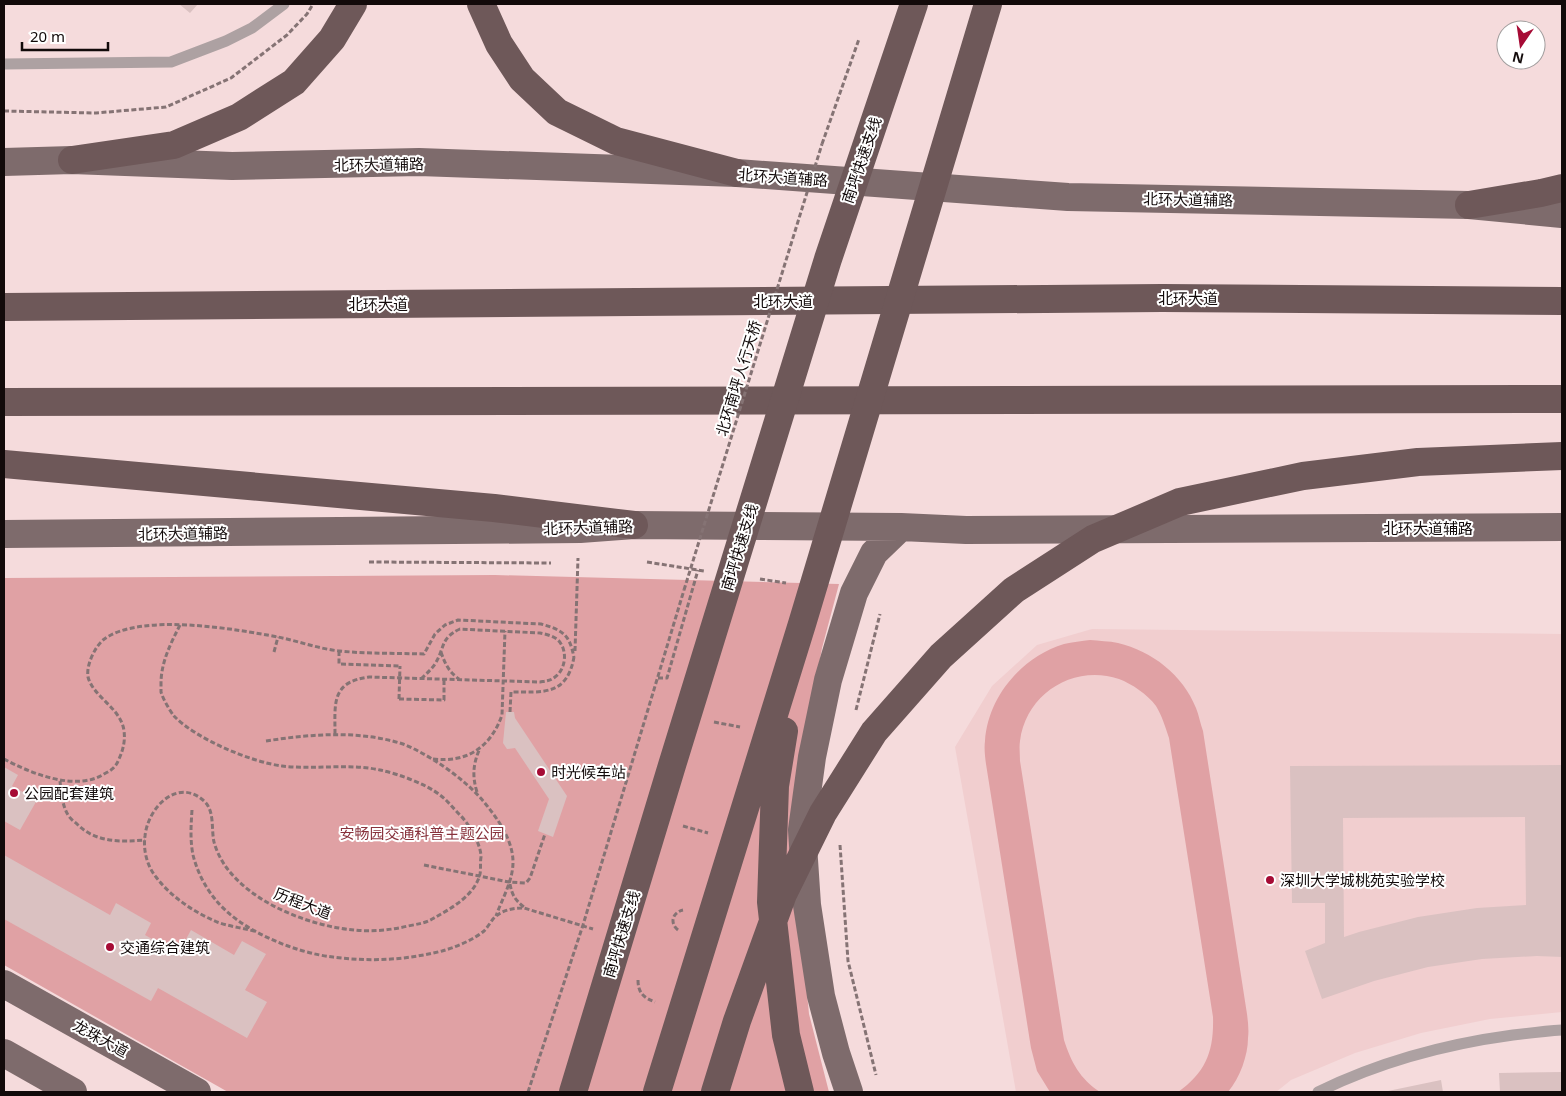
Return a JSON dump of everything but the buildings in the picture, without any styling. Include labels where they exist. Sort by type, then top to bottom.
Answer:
[{"type":"highway","points":[[72,160],[174,145],[239,117],[294,82],[332,39],[353,4]]},
{"type":"highway","points":[[481,4],[499,44],[522,78],[557,112],[616,141],[737,173]]},
{"type":"highway","name":"南坪快速支线","points":[[573,1092],[825,269],[914,4]]},
{"type":"highway","points":[[657,1092],[802,624],[988,4]]},
{"type":"highway","points":[[1469,205],[1562,188]]},
{"type":"highway","name":"北环大道","points":[[4,307],[1162,298],[1562,301]]},
{"type":"highway","points":[[4,402],[1562,399]]},
{"type":"highway","points":[[715,1092],[737,1021],[783,894],[823,813],[874,732],[941,656],[1014,590],[1093,539],[1180,502],[1303,476],[1418,462],[1562,456]]},
{"type":"highway","points":[[4,464],[484,508],[634,525]]},
{"type":"highway","points":[[800,1092],[786,1035],[771,902],[774,786],[802,624]]},
{"type":"main road","name":"北环大道辅路","points":[[4,162],[72,160],[232,166],[419,162],[737,173],[1068,197],[1469,205],[1562,214]]},
{"type":"main road","name":"北环大道辅路","points":[[4,534],[580,529],[634,525],[901,527],[966,530],[1562,527]]},
{"type":"main road","points":[[849,1092],[836,1053],[821,996],[807,905],[802,830],[812,757],[826,689],[854,593],[874,553],[901,527]]},
{"type":"main road","name":"龙珠大道","points":[[4,984],[197,1092]]},
{"type":"main road","points":[[4,1053],[73,1092]]},
{"type":"lane","points":[[4,64],[171,62],[226,42],[252,28],[284,4]]},
{"type":"lane","points":[[1318,1092],[1338,1082],[1406,1058],[1476,1040],[1548,1030],[1562,1030]]},
{"type":"path","points":[[4,111],[96,113],[166,107],[231,78],[287,35],[307,14],[313,4]]},
{"type":"path","name":"北环南坪人行天桥","points":[[528,1092],[583,925],[822,144],[859,39]]},
{"type":"path","points":[[510,712],[511,692],[543,692],[556,688],[571,671],[574,658],[580,529]]},
{"type":"path","points":[[658,678],[667,678],[698,570]]},
{"type":"path","points":[[855,712],[882,606]]},
{"type":"path","points":[[4,759],[46,777],[76,782],[97,779],[115,767],[124,746],[123,726],[112,706],[96,691],[88,676],[90,657],[102,640],[121,630],[151,625],[180,625],[278,637],[339,651],[424,654],[436,634],[445,625],[458,620],[541,624],[553,627],[565,634],[572,644],[574,658]]},
{"type":"path","points":[[180,625],[168,648],[162,669],[161,692],[173,715],[196,733],[221,746],[255,759],[282,766],[349,766],[379,770],[407,777],[440,795],[467,822],[481,851],[480,875]]},
{"type":"path","points":[[335,734],[335,707],[338,695],[344,685],[356,679],[540,682],[549,681],[558,675],[563,667],[565,658],[563,648],[558,640],[549,635],[505,631],[460,630],[450,634],[429,672],[421,679]]},
{"type":"path","points":[[432,759],[446,761],[470,755],[480,748],[499,725],[502,715],[505,631]]},
{"type":"path","points":[[274,652],[278,637]]},
{"type":"path","points":[[339,651],[339,664],[400,666],[399,699],[444,700],[444,680]]},
{"type":"path","points":[[440,652],[452,674],[461,680]]},
{"type":"path","points":[[192,810],[191,840],[193,855],[207,887],[227,912],[259,933],[303,951],[330,957],[387,960],[444,950],[468,941],[484,931],[495,917],[509,882],[513,862],[509,842],[496,818],[477,793],[432,759],[404,744],[371,737],[335,734],[313,734],[266,741]]},
{"type":"path","points":[[477,793],[473,770],[480,748]]},
{"type":"path","points":[[60,780],[62,797],[68,815],[84,831],[101,838],[120,842],[145,840]]},
{"type":"path","name":"历程大道","points":[[259,933],[218,922],[192,908],[173,896],[154,876],[146,859],[145,836],[151,814],[164,799],[178,792],[192,792],[207,803],[213,821],[214,842],[224,864],[240,884],[272,905],[316,923],[355,930],[393,930],[428,922],[453,908],[471,891],[480,875]]},
{"type":"path","points":[[424,865],[509,882],[526,883],[530,878],[545,834]]},
{"type":"path","points":[[840,843],[848,962],[878,1083]]},
{"type":"path","points":[[509,882],[511,892],[516,901],[524,908]]},
{"type":"path","points":[[495,917],[504,911],[524,908],[598,930]]},
{"type":"shaded area","name":"深圳大学城桃苑实验学校","points":[[1092,629],[1562,634],[1562,1012],[1490,1019],[1421,1033],[1355,1053],[1291,1080],[1276,1092],[1016,1092],[955,747],[992,686],[1037,645]]},
{"type":"green space","name":"安畅园交通科普主题公园","points":[[495,575],[839,584],[822,648],[798,781],[797,892],[809,1014],[829,1092],[228,1092],[4,965],[4,578]]},
{"type":"green space","points":[[1090,640],[1118,643],[1154,658],[1175,675],[1183,685],[1198,713],[1203,731],[1248,1023],[1248,1045],[1245,1059],[1240,1073],[1228,1092],[1178,1092],[1195,1077],[1206,1060],[1212,1040],[1213,1017],[1169,738],[1156,706],[1148,697],[1124,681],[1102,675],[1085,676],[1069,680],[1054,687],[1032,709],[1024,724],[1020,741],[1020,761],[1064,1040],[1077,1069],[1100,1092],[1050,1092],[1037,1071],[1031,1048],[986,764],[985,741],[988,724],[1000,694],[1021,669],[1034,658],[1049,650],[1064,644]]},
{"type":"place","name":"时光候车站","points":[[541,772]]},
{"type":"place","name":"公园配套建筑","points":[[14,793]]},
{"type":"place","name":"深圳大学城桃苑实验学校","points":[[1270,880]]},
{"type":"place","name":"交通综合建筑","points":[[110,947]]}]
